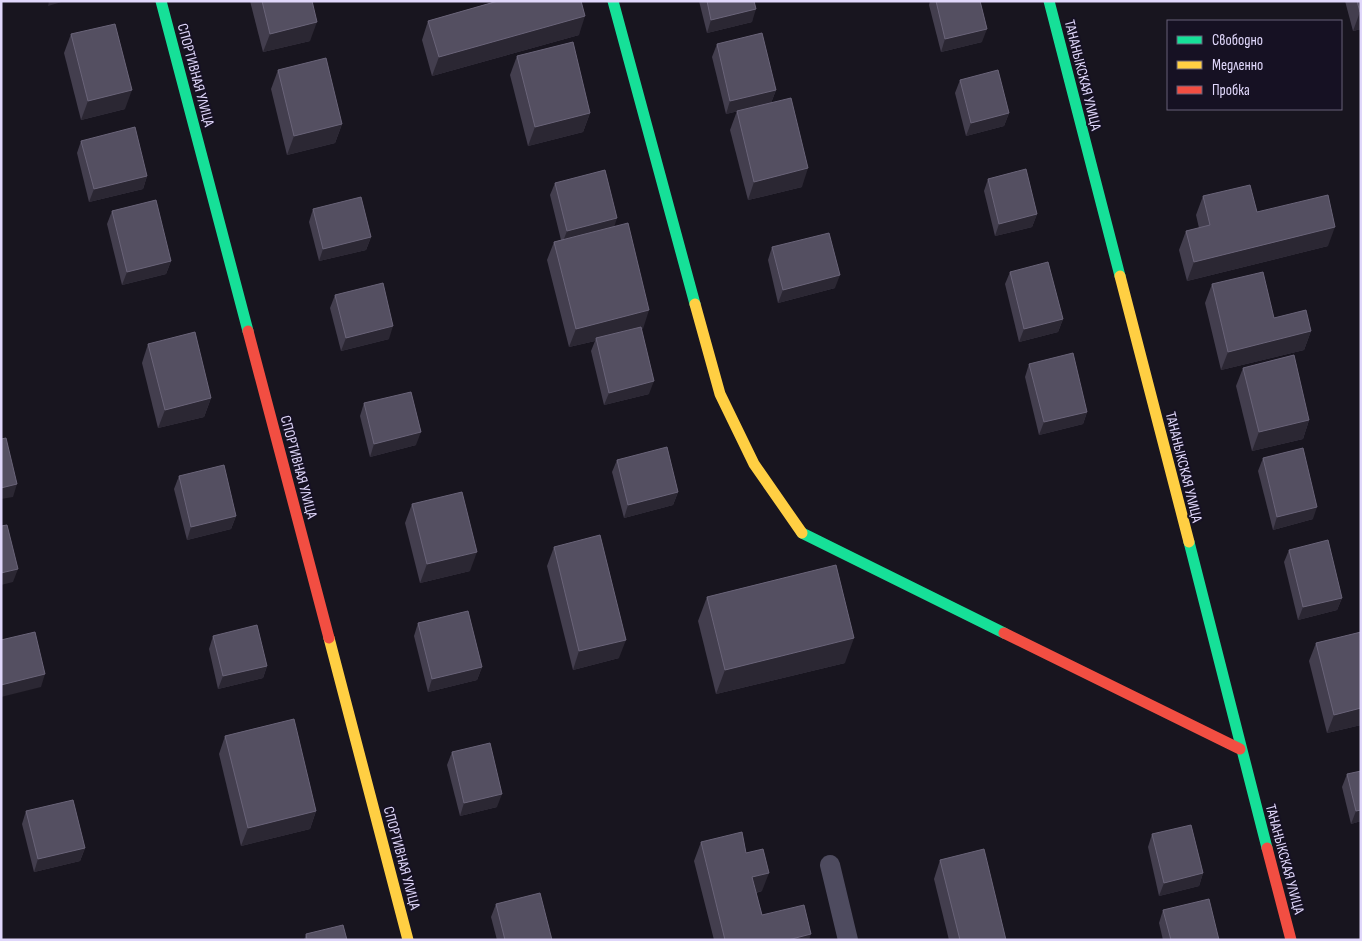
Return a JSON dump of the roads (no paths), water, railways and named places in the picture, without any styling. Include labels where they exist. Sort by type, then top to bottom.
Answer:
[{"type":"street","name":"СПОРТИВНАЯ УЛИЦА","points":[[161,1],[408,940]]},
{"type":"street","points":[[613,1],[720,394],[754,464],[800,532],[1240,749]]},
{"type":"street","name":"ТАНАНЫКСКАЯ УЛИЦА","points":[[1049,1],[1290,940]]},
{"type":"street","points":[[830,865],[848,940]]}]
